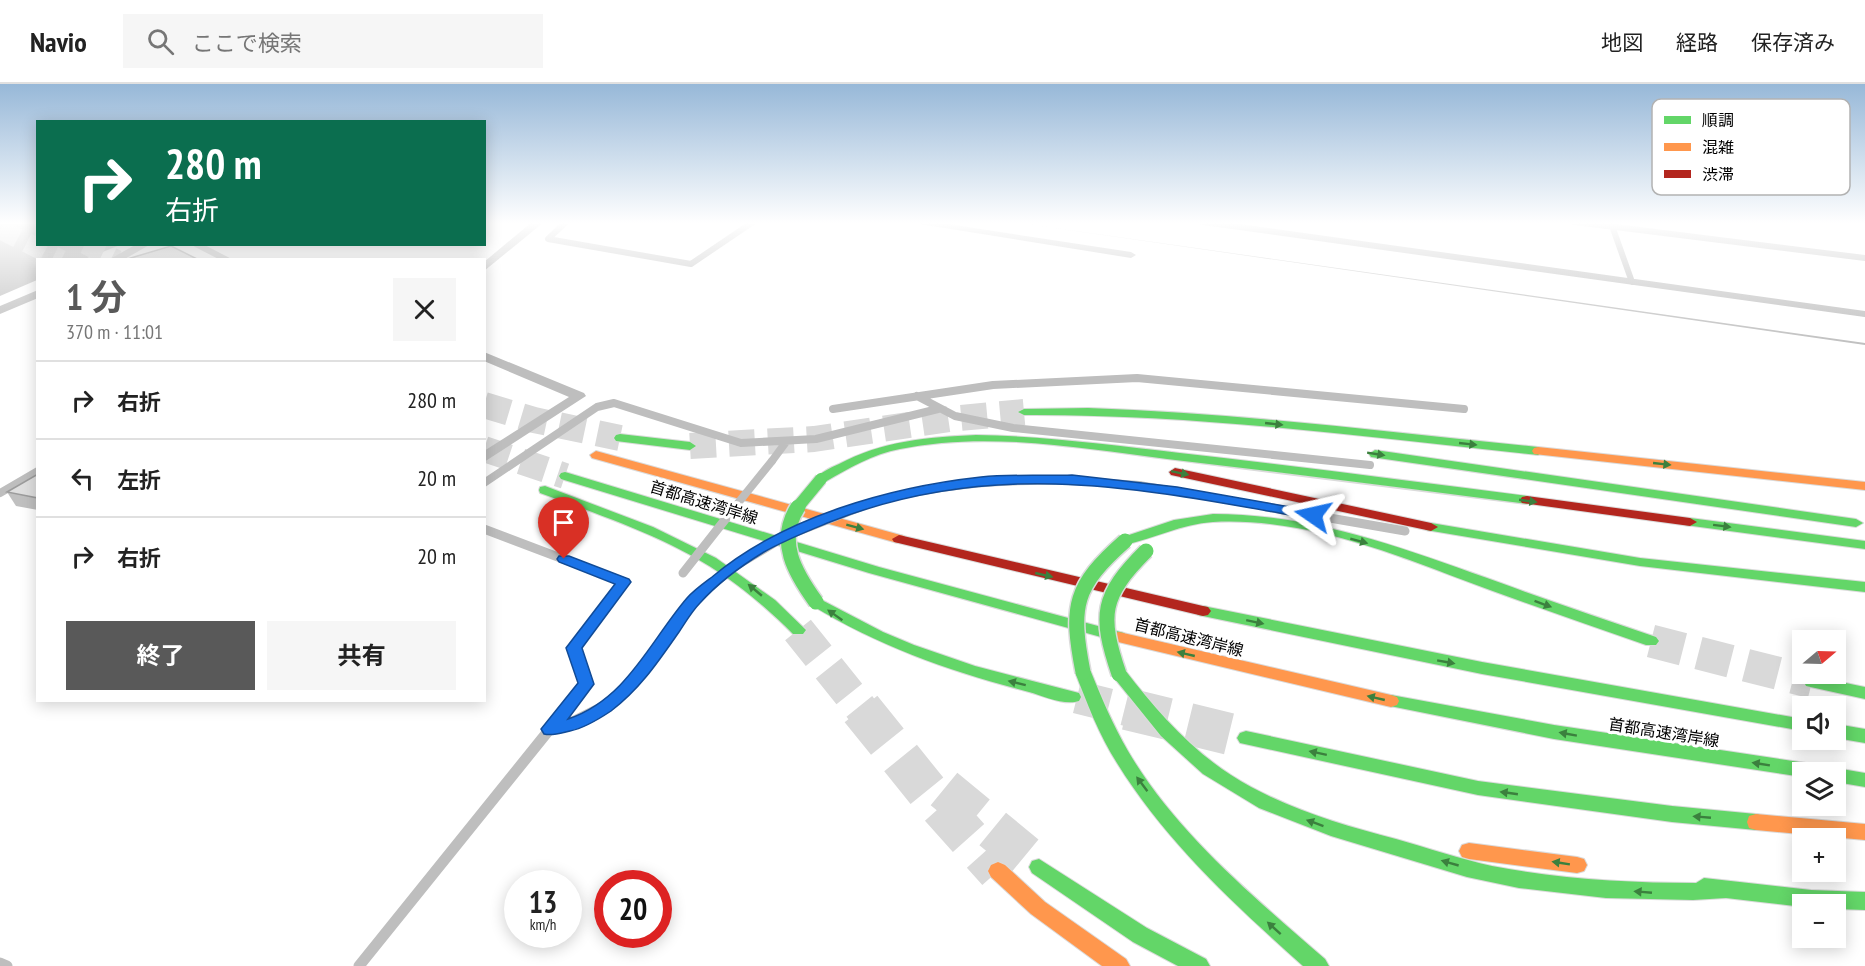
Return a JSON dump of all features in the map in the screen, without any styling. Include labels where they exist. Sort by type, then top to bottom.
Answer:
[{"type":"highway","points":[[1024,412],[1069,410],[1130,412],[1237,420],[1865,486]]},
{"type":"highway","points":[[1069,410],[1147,417],[1272,437]]},
{"type":"highway","points":[[620,438],[690,446]]},
{"type":"highway","points":[[977,439],[1089,455],[1390,519],[1558,549],[1865,598]]},
{"type":"highway","points":[[1073,697],[981,674],[911,652],[864,633],[816,602],[800,584],[790,565],[785,546],[787,527],[795,507],[804,494],[821,479],[861,456],[885,448],[935,440],[977,439],[1099,447],[1283,468],[1865,545]]},
{"type":"highway","points":[[1336,447],[1865,524]]},
{"type":"highway","name":"首都高速湾岸線","points":[[596,455],[769,505],[938,549],[1162,602],[1403,654],[1667,703],[1792,723]]},
{"type":"highway","name":"首都高速湾岸線","points":[[565,476],[928,585],[1160,647],[1396,703],[1593,738],[1792,768]]},
{"type":"highway","points":[[1585,484],[1865,513]]},
{"type":"highway","points":[[545,490],[681,544],[707,557],[744,581],[774,605],[798,630]]},
{"type":"highway","points":[[1318,966],[1243,900],[1179,832],[1134,774],[1104,724],[1083,672],[1076,642],[1074,612],[1079,592],[1089,574],[1103,557],[1125,541],[1151,529],[1199,518],[1238,518],[1302,527],[1374,544],[1651,641]]},
{"type":"highway","points":[[1302,527],[1218,528],[1157,546],[1123,571],[1109,596],[1104,623],[1108,647],[1119,674],[1140,704],[1191,755],[1224,779],[1279,810],[1371,840],[1491,874],[1662,893],[1722,891]]},
{"type":"highway","points":[[1610,557],[1865,587]]},
{"type":"highway","points":[[1822,684],[1865,693]]},
{"type":"highway","points":[[1846,733],[1865,736]]},
{"type":"highway","points":[[1246,738],[1478,789],[1672,814],[1865,832]]},
{"type":"highway","points":[[1846,777],[1865,780]]},
{"type":"highway","points":[[1371,840],[1520,856],[1594,868]]},
{"type":"highway","points":[[1039,867],[1140,935],[1199,966]]},
{"type":"highway","points":[[998,871],[1038,908],[1119,966]]},
{"type":"highway","points":[[1640,876],[1722,891],[1792,897]]},
{"type":"highway","points":[[1846,900],[1865,901]]},
{"type":"highway","points":[[1846,906],[1865,910]]},
{"type":"street","points":[[0,310],[36,294]]},
{"type":"street","points":[[486,357],[579,396],[486,457]]},
{"type":"lane","points":[[1497,263],[1865,314]]},
{"type":"lane","points":[[1625,263],[1632,282]]},
{"type":"lane","points":[[832,409],[993,385],[1137,378],[1464,409]]},
{"type":"lane","points":[[917,396],[938,410],[983,423],[1013,428],[1191,444],[1370,465]]},
{"type":"lane","points":[[486,482],[597,407],[614,403],[741,443],[816,439],[938,410]]},
{"type":"lane","points":[[682,573],[786,442]]},
{"type":"lane","points":[[0,493],[36,472]]},
{"type":"lane","points":[[550,729],[574,724],[594,714],[623,693],[640,675],[694,600],[732,567],[759,549],[828,517],[893,496],[956,483],[1012,479],[1072,479],[1139,485],[1383,528],[1558,549]]},
{"type":"lane","points":[[359,966],[586,684],[574,648],[624,582],[486,530]]},
{"type":"lane","points":[[0,963],[7,966]]},
{"type":"shaded area","points":[[0,263],[36,263],[36,280],[0,296]]},
{"type":"shaded area","points":[[1298,263],[1865,343],[1865,345]]},
{"type":"building","points":[[36,475],[36,498],[7,492]]},
{"type":"tunnel","points":[[486,406],[534,420],[620,438]]},
{"type":"tunnel","points":[[690,446],[814,439],[949,419],[1024,412]]},
{"type":"tunnel","points":[[486,450],[565,476]]},
{"type":"tunnel","points":[[798,630],[863,711]]},
{"type":"tunnel","points":[[1651,641],[1792,677]]},
{"type":"tunnel","points":[[1077,697],[1133,711]]},
{"type":"tunnel","points":[[861,709],[932,797],[998,871]]},
{"type":"tunnel","points":[[1127,709],[1246,738]]},
{"type":"tunnel","points":[[944,789],[1039,867]]},
{"type":"traffic: fast","points":[[1024,412],[1088,412],[1217,418],[1538,451]]},
{"type":"traffic: fast","points":[[620,438],[690,446]]},
{"type":"traffic: fast","points":[[821,479],[865,456],[900,445],[944,440],[1008,439],[1104,447],[1527,500]]},
{"type":"traffic: fast","points":[[1375,454],[1856,523]]},
{"type":"traffic: fast","points":[[565,476],[874,570],[1119,637]]},
{"type":"traffic: fast","points":[[816,602],[794,568],[787,539],[796,510],[821,479]]},
{"type":"traffic: fast","points":[[545,490],[648,530],[711,561],[741,580],[770,603],[798,630]]},
{"type":"traffic: fast","points":[[1125,541],[1168,526],[1202,519],[1249,518],[1285,522],[1357,538],[1651,641]]},
{"type":"traffic: fast","points":[[1690,522],[1865,545]]},
{"type":"traffic: fast","points":[[1431,527],[1640,562],[1865,587]]},
{"type":"traffic: fast","points":[[1083,672],[1076,630],[1079,598],[1094,570],[1125,541]]},
{"type":"traffic: fast","points":[[1119,674],[1108,636],[1107,607],[1119,580],[1146,551]]},
{"type":"traffic: fast","points":[[816,602],[877,636],[940,661],[1073,697]]},
{"type":"traffic: fast","points":[[1203,611],[1482,668],[1792,723]]},
{"type":"traffic: fast","points":[[1083,672],[1101,717],[1145,791],[1171,823],[1228,884],[1318,966]]},
{"type":"traffic: fast","points":[[1119,674],[1168,732],[1210,769],[1245,792],[1309,821],[1456,865],[1519,879],[1606,889],[1722,891]]},
{"type":"traffic: fast","points":[[1822,684],[1865,693]]},
{"type":"traffic: fast","points":[[1391,701],[1554,732],[1792,768]]},
{"type":"traffic: fast","points":[[1846,733],[1865,736]]},
{"type":"traffic: fast","points":[[1246,738],[1478,788],[1672,814],[1756,822]]},
{"type":"traffic: fast","points":[[1846,777],[1865,780]]},
{"type":"traffic: fast","points":[[1039,867],[1140,935],[1199,966]]},
{"type":"traffic: fast","points":[[1704,887],[1811,899],[1865,901]]},
{"type":"traffic: slow","points":[[1538,451],[1865,486]]},
{"type":"traffic: slow","points":[[596,455],[899,539]]},
{"type":"traffic: slow","points":[[1119,637],[1391,701]]},
{"type":"traffic: slow","points":[[1756,822],[1865,832]]},
{"type":"traffic: slow","points":[[1469,851],[1577,865]]},
{"type":"traffic: slow","points":[[998,871],[1038,908],[1119,966]]},
{"type":"traffic: jam","points":[[1175,472],[1431,527]]},
{"type":"traffic: jam","points":[[1527,500],[1690,522]]},
{"type":"traffic: jam","points":[[899,539],[1203,611]]},
{"type":"route","points":[[564,559],[624,582],[574,648],[586,684],[550,729],[574,724],[594,714],[623,693],[640,675],[694,600],[732,567],[759,549],[828,517],[893,496],[983,480],[1072,479],[1139,485],[1313,515]]}]
